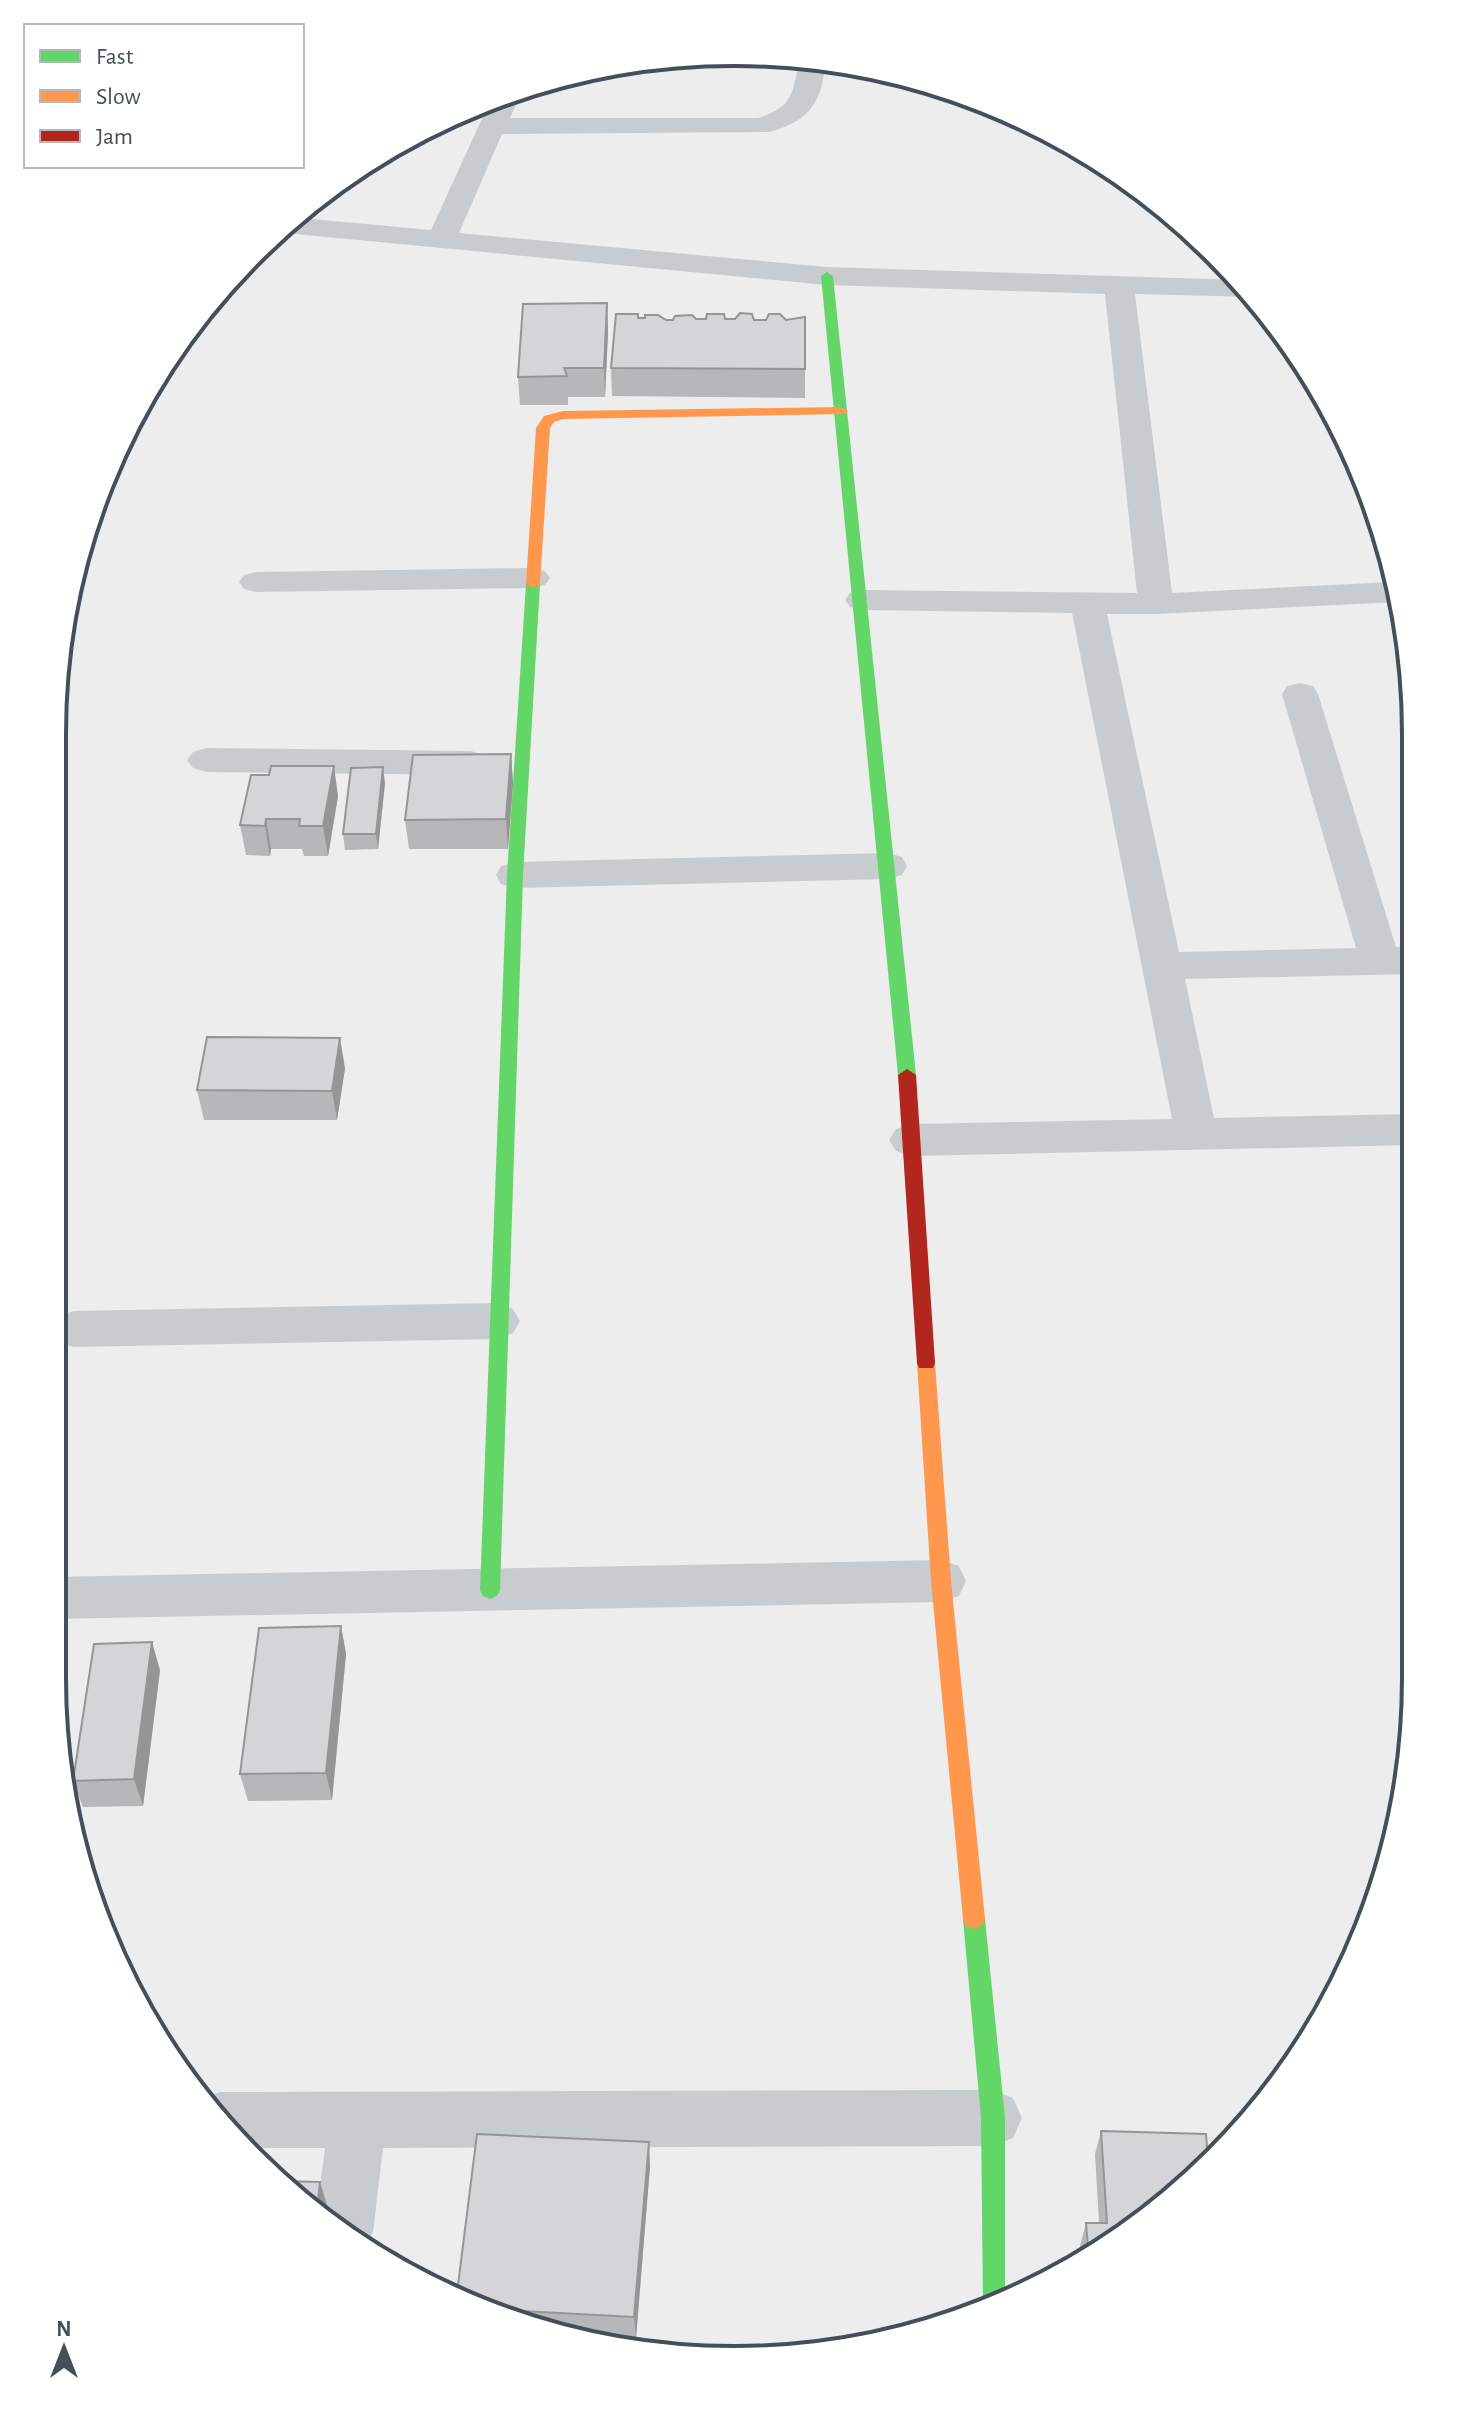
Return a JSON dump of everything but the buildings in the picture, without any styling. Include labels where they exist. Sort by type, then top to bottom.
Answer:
[{"type":"street","points":[[493,126],[760,126],[800,108],[809,91],[812,71]]},
{"type":"street","points":[[441,240],[501,108]]},
{"type":"street","points":[[300,227],[827,276],[1231,288]]},
{"type":"street","points":[[827,276],[888,866],[911,1140],[941,1581],[993,2118],[993,2294]]},
{"type":"street","points":[[1119,284],[1156,604]]},
{"type":"street","points":[[490,1590],[497,1321],[515,875],[543,428],[549,419],[563,415],[841,411]]},
{"type":"street","points":[[256,582],[533,578]]},
{"type":"street","points":[[862,600],[1156,604],[1386,592]]},
{"type":"street","points":[[1087,603],[1196,1134]]},
{"type":"street","points":[[1161,966],[1397,960],[1300,694]]},
{"type":"street","points":[[206,760],[522,764]]},
{"type":"street","points":[[515,875],[888,866]]},
{"type":"street","points":[[911,1140],[1402,1129]]},
{"type":"street","points":[[74,1329],[497,1321]]},
{"type":"street","points":[[66,1598],[941,1581]]},
{"type":"street","points":[[234,2120],[993,2118]]},
{"type":"street","points":[[345,2220],[358,2119]]},
{"type":"traffic: fast","points":[[827,276],[907,1075]]},
{"type":"traffic: fast","points":[[490,1590],[515,875],[533,584]]},
{"type":"traffic: fast","points":[[974,1919],[993,2118],[993,2294]]},
{"type":"traffic: slow","points":[[533,584],[543,428],[549,419],[563,415],[841,411]]},
{"type":"traffic: slow","points":[[926,1363],[941,1581],[974,1919]]},
{"type":"traffic: jam","points":[[907,1075],[926,1363]]}]
